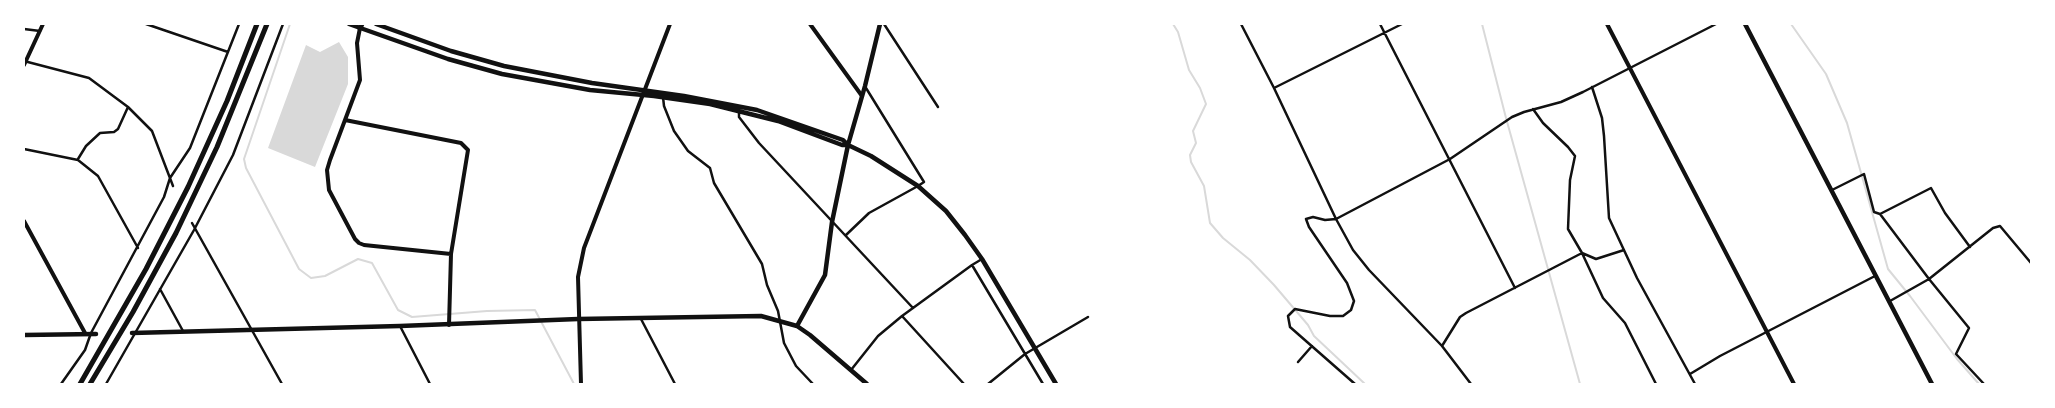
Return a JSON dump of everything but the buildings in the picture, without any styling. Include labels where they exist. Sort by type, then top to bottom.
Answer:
[{"type":"highway","points":[[80,384],[146,269],[184,196],[227,101],[257,24]]},
{"type":"highway","points":[[90,384],[133,312],[176,233],[217,147],[267,24]]},
{"type":"main road","points":[[349,24],[361,25],[448,59],[502,74],[573,88],[663,97],[739,111],[778,121],[842,145],[848,145]]},
{"type":"main road","points":[[376,24],[451,51],[504,66],[592,83],[645,89],[757,110],[843,140],[848,145],[871,156],[918,186],[946,211],[982,259],[1056,384]]},
{"type":"main road","points":[[797,326],[825,275],[832,222],[848,145],[880,24]]},
{"type":"main road","points":[[1745,24],[1932,384]]},
{"type":"main road","points":[[134,333],[578,319],[761,316],[797,326],[867,384]]},
{"type":"main road","points":[[24,336],[94,333]]},
{"type":"street","points":[[43,24],[24,62],[89,78],[128,107],[152,132],[173,186]]},
{"type":"street","points":[[146,24],[228,52]]},
{"type":"street","points":[[61,384],[85,350],[164,197],[170,178],[190,148],[239,24]]},
{"type":"street","points":[[106,384],[194,230],[233,155],[283,24]]},
{"type":"street","points":[[581,384],[578,277],[584,248],[670,24]]},
{"type":"street","points":[[810,24],[862,96]]},
{"type":"street","points":[[884,24],[938,107]]},
{"type":"street","points":[[1241,24],[1274,88],[1336,219],[1359,258],[1442,346],[1471,384]]},
{"type":"street","points":[[1380,24],[1515,288]]},
{"type":"street","points":[[1274,88],[1402,24]]},
{"type":"street","points":[[1607,24],[1794,384]]},
{"type":"street","points":[[1355,384],[1290,326],[1288,316],[1295,309],[1330,316],[1344,316],[1351,310],[1354,301],[1347,284],[1309,228],[1306,219],[1313,217],[1326,220],[1336,219],[1450,159],[1495,127],[1524,112],[1561,102],[1592,88],[1716,24]]},
{"type":"street","points":[[361,25],[357,43],[360,80],[330,160],[327,181],[329,190],[355,239],[364,245],[451,254]]},
{"type":"street","points":[[24,29],[40,31]]},
{"type":"street","points":[[846,235],[869,213],[924,182],[865,86]]},
{"type":"street","points":[[1592,88],[1603,127],[1609,218],[1695,384]]},
{"type":"street","points":[[663,97],[664,106],[674,131],[688,151],[710,168],[714,183],[762,264],[766,285],[778,311],[778,320],[784,343],[796,366],[813,384]]},
{"type":"street","points":[[78,160],[86,146],[100,133],[114,132],[128,107]]},
{"type":"street","points":[[1533,109],[1543,123],[1575,156],[1570,180],[1568,229],[1582,253],[1603,298],[1625,323],[1656,384]]},
{"type":"street","points":[[739,111],[739,117],[759,143],[913,308]]},
{"type":"street","points":[[345,120],[462,143],[466,146],[469,156],[451,254],[449,324]]},
{"type":"street","points":[[24,149],[78,160],[98,176],[138,248]]},
{"type":"street","points":[[1832,190],[1864,174],[1874,212],[1880,214],[1969,328],[1956,354],[1984,384]]},
{"type":"street","points":[[1880,214],[1931,188],[1970,247]]},
{"type":"street","points":[[24,221],[85,333]]},
{"type":"street","points":[[192,223],[194,230],[253,330],[282,384]]},
{"type":"street","points":[[1889,302],[1929,279],[1993,228],[2000,226],[2031,263]]},
{"type":"street","points":[[1582,253],[1596,259],[1624,250]]},
{"type":"street","points":[[1442,346],[1460,317],[1582,253]]},
{"type":"street","points":[[851,371],[878,336],[902,316],[982,259]]},
{"type":"street","points":[[972,265],[1043,384]]},
{"type":"street","points":[[1689,374],[1876,275]]},
{"type":"street","points":[[160,289],[183,331]]},
{"type":"street","points":[[902,316],[964,384]]},
{"type":"street","points":[[988,384],[1034,348],[1088,317]]},
{"type":"street","points":[[641,319],[675,384]]},
{"type":"street","points":[[400,326],[430,384]]},
{"type":"street","points":[[1298,362],[1312,346]]},
{"type":"shaded area","points":[[339,42],[348,57],[348,84],[315,167],[268,148],[306,45],[320,52]]},
{"type":"waterway","points":[[290,24],[244,159],[246,168],[299,269],[311,278],[325,276],[358,259],[372,263],[398,310],[412,317],[487,311],[535,310],[574,384]]},
{"type":"waterway","points":[[1173,24],[1178,32],[1189,70],[1200,88],[1206,104],[1193,131],[1196,143],[1190,155],[1191,162],[1204,186],[1210,223],[1223,238],[1250,260],[1274,285],[1308,325],[1314,336],[1365,384]]},
{"type":"waterway","points":[[1482,24],[1506,118],[1580,384]]},
{"type":"waterway","points":[[1791,24],[1826,74],[1847,123],[1888,269],[1957,359],[1979,384]]}]
